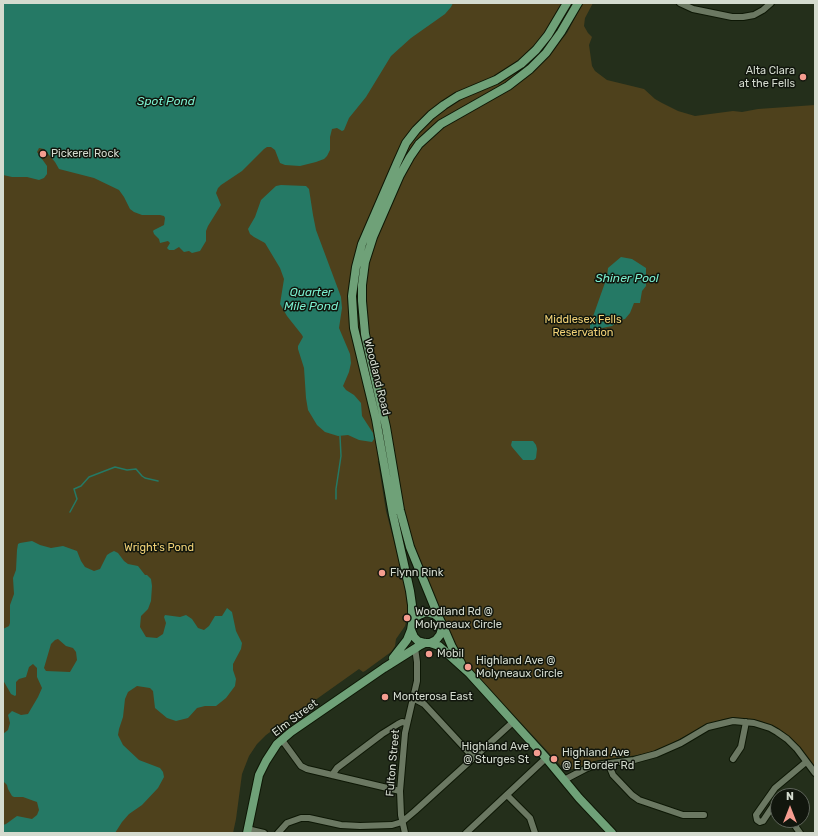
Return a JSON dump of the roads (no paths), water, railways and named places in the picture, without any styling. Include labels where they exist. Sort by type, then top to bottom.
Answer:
[{"type":"main road","name":"Woodland Road","points":[[468,674],[456,655],[440,621],[405,532],[385,446],[355,333],[353,286],[362,244],[406,143],[419,127],[438,109],[458,96],[504,76],[527,59],[548,35],[566,3]]},
{"type":"main road","name":"Woodland Road","points":[[411,627],[411,598],[393,515],[385,446],[384,417],[366,342],[362,285],[365,262],[373,237],[400,175],[415,150],[431,132],[441,124],[512,83],[530,70],[554,43],[578,3]]},
{"type":"main road","points":[[474,89],[480,102]]},
{"type":"main road","points":[[406,143],[415,150]]},
{"type":"main road","points":[[427,643],[436,640],[442,629],[440,621],[430,613],[421,613],[414,619],[411,627],[415,638],[427,643],[439,646],[468,674],[546,758],[612,833]]},
{"type":"main road","name":"Elm Street","points":[[384,668],[399,652],[407,640],[411,627]]},
{"type":"main road","name":"Elm Street","points":[[247,831],[260,771],[269,755],[282,740],[384,668],[414,648],[427,643]]},
{"type":"street","points":[[680,3],[693,9],[732,17],[754,15],[771,3]]},
{"type":"street","name":"Fulton Street","points":[[405,833],[400,809],[400,791],[402,756],[417,675],[417,662],[414,648]]},
{"type":"street","points":[[413,698],[424,704],[473,757]]},
{"type":"street","points":[[564,780],[585,769],[608,763],[634,760],[656,754],[681,743],[714,725],[733,721],[761,725],[780,734],[794,745],[815,773]]},
{"type":"street","points":[[332,775],[344,762],[398,724],[402,722],[407,724]]},
{"type":"street","points":[[278,833],[287,823],[301,818],[309,818],[341,825],[360,826],[392,825],[402,822],[513,722]]},
{"type":"street","points":[[733,758],[741,747],[746,722]]},
{"type":"street","points":[[282,740],[301,766],[307,769],[400,791]]},
{"type":"street","points":[[466,833],[546,758]]},
{"type":"street","points":[[344,762],[342,766],[344,777],[350,779]]},
{"type":"street","points":[[775,788],[806,762]]},
{"type":"street","points":[[608,763],[613,775],[632,795],[639,800],[683,815],[704,815]]},
{"type":"street","points":[[770,794],[756,815],[757,820],[760,822],[763,820],[770,811]]},
{"type":"street","points":[[507,795],[530,818],[532,832]]},
{"type":"street","points":[[247,831],[264,833]]},
{"type":"water","name":"Spot Pond","points":[[3,3],[453,3],[445,14],[411,38],[391,56],[366,97],[349,118],[344,130],[342,131],[337,128],[332,129],[330,137],[330,150],[324,159],[300,166],[285,165],[280,163],[275,150],[271,147],[267,147],[242,171],[221,185],[216,193],[221,205],[208,226],[206,231],[206,241],[200,251],[192,253],[189,251],[184,252],[179,247],[174,250],[169,250],[167,248],[170,243],[168,241],[160,243],[153,231],[164,225],[164,216],[142,215],[134,212],[130,209],[119,190],[94,178],[59,169],[44,149],[39,148],[37,152],[47,166],[47,174],[44,178],[39,180],[27,177],[12,177],[3,175]]},
{"type":"water","name":"Quarter Mile Pond","points":[[276,186],[306,186],[309,189],[316,230],[341,297],[342,308],[339,328],[350,354],[351,363],[343,386],[361,403],[362,416],[373,433],[374,439],[372,442],[359,440],[348,435],[338,436],[325,432],[317,425],[308,410],[304,368],[298,349],[303,337],[280,304],[284,279],[280,268],[265,243],[250,234],[248,229],[255,217],[261,200]]},
{"type":"water","name":"Shiner Pool","points":[[621,257],[632,259],[646,268],[646,286],[642,291],[640,303],[634,303],[630,313],[625,319],[619,320],[612,326],[592,330],[590,329],[590,325],[607,277],[608,268]]},
{"type":"water","points":[[512,441],[533,441],[537,449],[536,458],[534,460],[523,460],[512,447]]},
{"type":"water","name":"Wright's Pond","points":[[32,541],[51,548],[63,546],[77,551],[85,567],[94,571],[100,569],[107,555],[114,551],[118,553],[128,564],[138,566],[145,575],[151,579],[152,586],[151,601],[148,609],[141,616],[140,627],[146,637],[157,638],[163,634],[166,623],[164,617],[165,615],[180,617],[186,615],[192,619],[198,628],[204,630],[209,626],[215,616],[222,616],[227,608],[232,612],[236,631],[242,643],[241,649],[233,664],[236,679],[235,686],[226,698],[216,706],[197,708],[188,718],[176,721],[167,718],[155,708],[153,691],[150,688],[137,686],[128,692],[125,699],[123,717],[118,735],[123,745],[139,760],[160,768],[164,777],[158,788],[142,805],[129,814],[115,833],[3,833],[3,825],[17,816],[32,819],[37,815],[39,810],[37,802],[23,797],[12,796],[7,785],[3,781],[3,734],[8,730],[10,723],[8,715],[12,711],[21,715],[28,714],[42,688],[37,677],[37,668],[33,664],[29,667],[26,677],[19,679],[16,682],[15,696],[11,694],[3,680],[3,629],[9,626],[10,623],[10,605],[14,594],[13,578],[16,570],[18,544]],"holes":[[[58,639],[66,646],[73,648],[76,652],[77,660],[70,672],[46,671],[44,668],[51,644]]]},
{"type":"waterway","points":[[336,499],[341,456],[340,436]]},
{"type":"waterway","points":[[70,512],[77,499],[74,489],[81,486],[89,477],[115,467],[127,470],[136,469],[145,478],[158,481]]},
{"type":"place","name":"Alta Clara at the Fells","points":[[803,77]]},
{"type":"place","name":"Pickerel Rock","points":[[43,154]]},
{"type":"place","name":"Flynn Rink","points":[[382,573]]},
{"type":"place","name":"Woodland Rd @ Molyneaux Circle","points":[[407,618]]},
{"type":"place","name":"Mobil","points":[[429,654]]},
{"type":"place","name":"Highland Ave @ Molyneaux Circle","points":[[468,667]]},
{"type":"place","name":"Monterosa East","points":[[385,697]]},
{"type":"place","name":"Highland Ave @ Sturges St","points":[[537,753]]},
{"type":"place","name":"Highland Ave @ E Border Rd","points":[[554,759]]},
{"type":"park label","name":"Middlesex Fells Reservation","points":[[583,326]]}]
